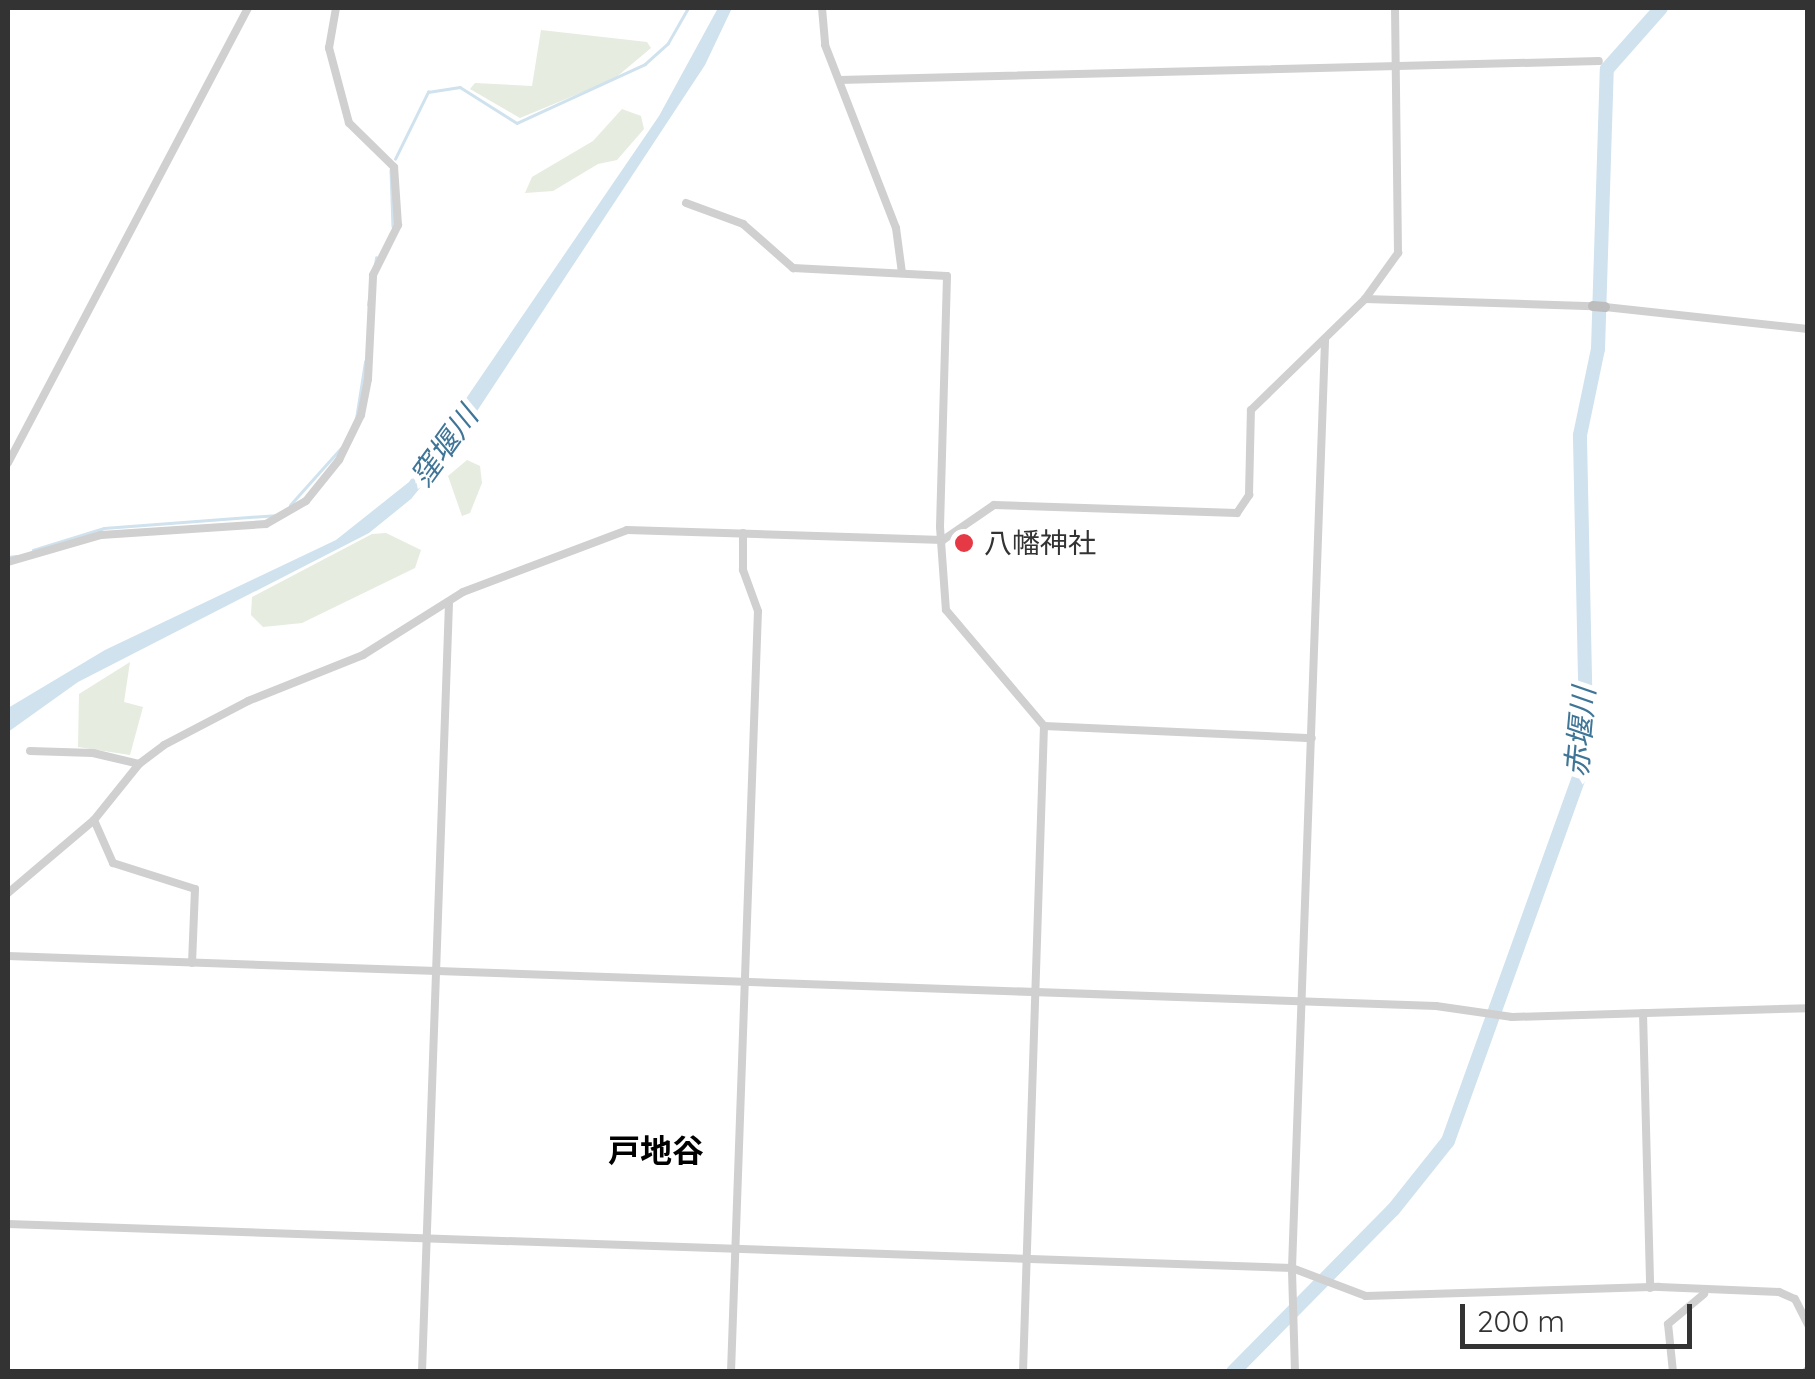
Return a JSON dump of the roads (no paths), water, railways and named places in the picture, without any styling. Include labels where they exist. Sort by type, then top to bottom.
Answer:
[{"type":"street","points":[[8,463],[248,8]]},
{"type":"street","points":[[8,562],[101,534],[266,524],[306,502],[340,460],[361,415],[368,379],[373,275],[398,225],[394,167],[349,123],[329,48],[336,8]]},
{"type":"street","points":[[822,8],[822,32],[896,228],[902,273]]},
{"type":"street","points":[[8,894],[94,820],[139,764],[201,724],[363,656],[449,603],[627,530],[943,540],[994,505],[1237,513],[1249,495],[1251,410],[1365,299],[1401,240],[1395,8]]},
{"type":"street","points":[[839,80],[1599,61]]},
{"type":"street","points":[[686,203],[743,224],[793,268],[947,276],[943,540],[951,623],[1044,726],[1023,1372]]},
{"type":"street","points":[[1365,299],[1599,307],[1808,329]]},
{"type":"street","points":[[1295,1372],[1292,1268],[1325,341]]},
{"type":"street","points":[[732,1372],[758,611],[742,570],[743,533]]},
{"type":"street","points":[[422,1372],[449,603]]},
{"type":"street","points":[[1044,726],[1312,738]]},
{"type":"street","points":[[30,751],[93,753],[139,764]]},
{"type":"street","points":[[94,820],[113,863],[195,889],[192,963]]},
{"type":"street","points":[[8,956],[1302,1001],[1487,1009],[1504,1016],[1808,1008]]},
{"type":"street","points":[[1643,1013],[1650,1288]]},
{"type":"street","points":[[8,1224],[1292,1268],[1366,1296],[1650,1288],[1779,1292],[1795,1298],[1808,1324]]},
{"type":"street","points":[[1673,1372],[1668,1324],[1688,1300],[1708,1292]]},
{"type":"water","name":"窪堰川","points":[[718,8],[732,8],[705,65],[452,449],[411,499],[369,533],[78,682],[8,732],[8,708],[105,650],[336,540],[409,482],[659,116]]},
{"type":"waterway","points":[[395,159],[428,92],[460,87],[517,123],[645,64],[668,43],[688,8]]},
{"type":"waterway","name":"赤堰川","points":[[1233,1372],[1393,1210],[1448,1141],[1580,774],[1586,725],[1580,435],[1598,349],[1607,69],[1661,8]]},
{"type":"waterway","points":[[391,170],[393,226]]},
{"type":"waterway","points":[[368,305],[376,258]]},
{"type":"waterway","points":[[356,419],[365,362]]},
{"type":"waterway","points":[[290,505],[341,448]]},
{"type":"waterway","points":[[33,550],[104,528],[275,515]]},
{"type":"waterway","points":[[8,557],[16,556]]},
{"type":"place","name":"八幡神社","points":[[964,543]]},
{"type":"district","name":"戸地谷","points":[[656,1150]]}]
